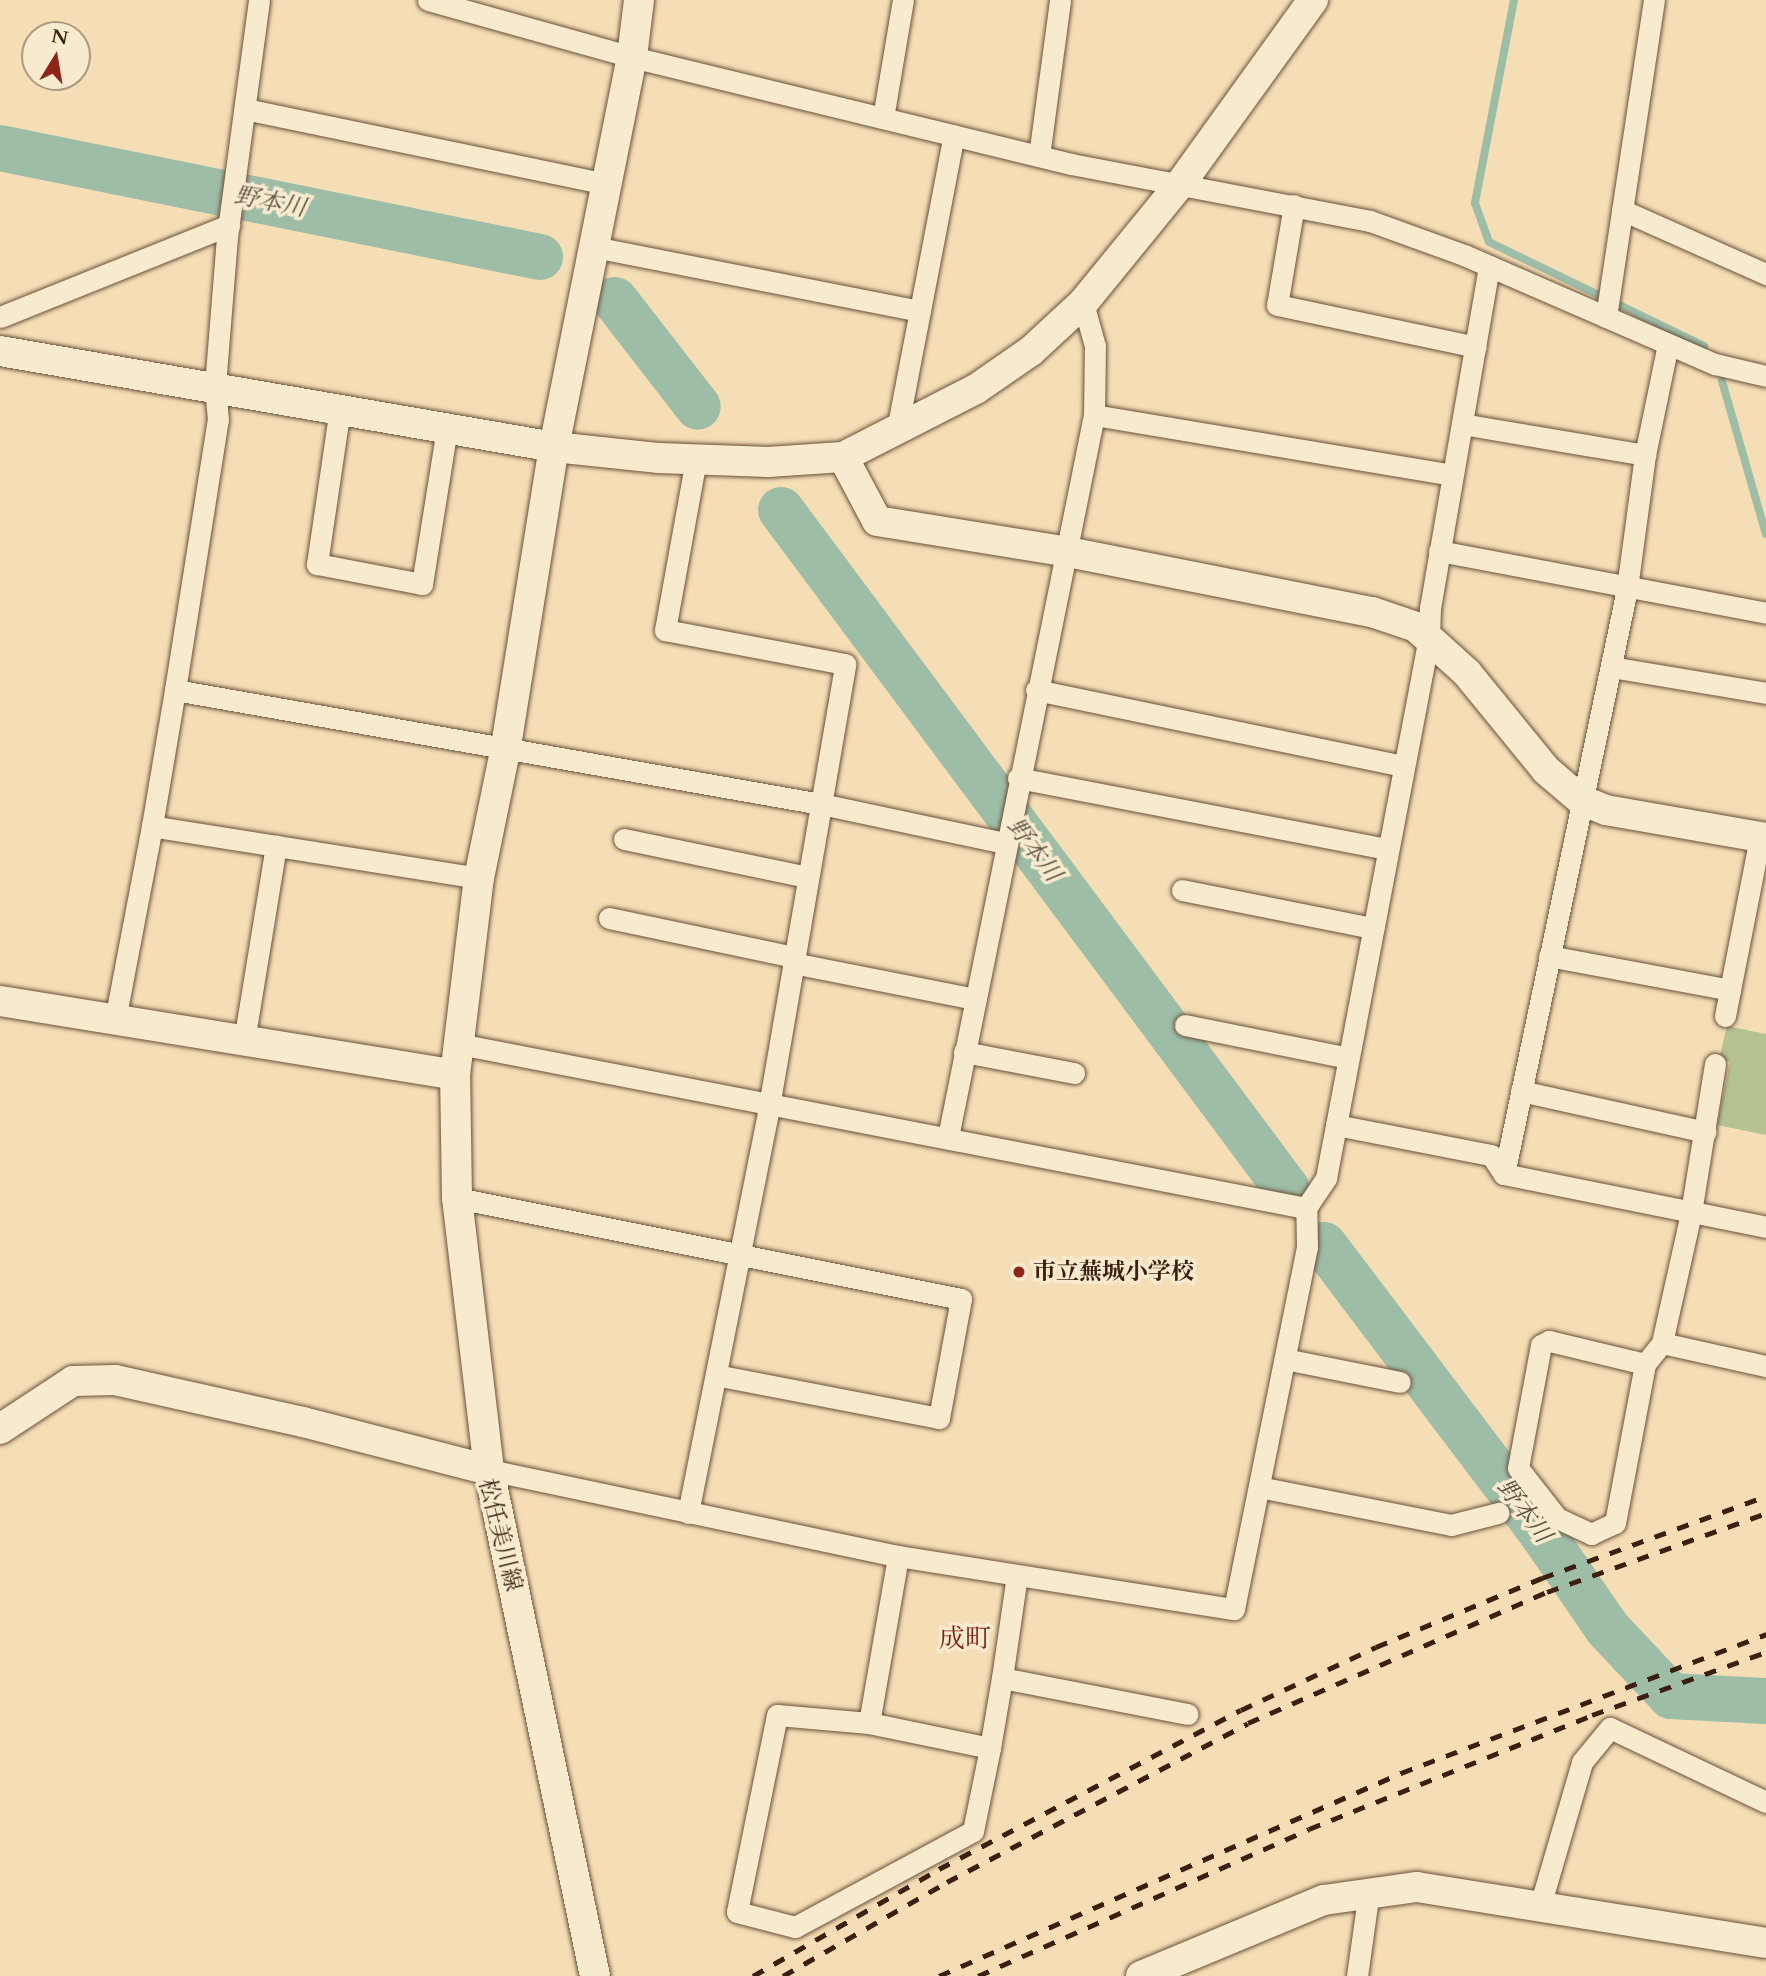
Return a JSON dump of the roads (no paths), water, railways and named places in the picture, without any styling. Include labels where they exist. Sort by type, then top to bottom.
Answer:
[{"type":"street","points":[[115,1020],[176,690],[218,420],[215,386],[231,215],[258,0]]},
{"type":"street","points":[[428,0],[500,9],[632,57],[1039,156],[1370,221],[1489,266],[1714,364],[1766,376]]},
{"type":"street","points":[[639,0],[632,57],[554,447],[506,746],[480,878],[458,1044],[455,1075],[457,1198],[489,1470],[898,1556],[1234,1609],[1307,1247],[1306,1208],[1326,1178],[1429,637],[1439,551],[1489,266]]},
{"type":"street","points":[[883,118],[903,0]]},
{"type":"street","points":[[1039,156],[1060,0]]},
{"type":"street","points":[[0,351],[215,386],[554,447],[696,459],[843,457],[987,382],[1031,351],[1083,303],[1181,183],[1313,0]]},
{"type":"street","points":[[1606,316],[1654,0]]},
{"type":"street","points":[[246,109],[607,184]]},
{"type":"street","points":[[897,430],[954,135]]},
{"type":"street","points":[[1294,205],[1278,305],[1476,347]]},
{"type":"street","points":[[1622,210],[1766,274]]},
{"type":"street","points":[[0,317],[231,215]]},
{"type":"street","points":[[594,247],[920,311]]},
{"type":"street","points":[[948,1137],[1063,551],[1094,415],[1095,346],[1083,303]]},
{"type":"street","points":[[1504,1174],[1627,589],[1645,456],[1668,344]]},
{"type":"street","points":[[340,408],[317,564],[422,584],[447,428]]},
{"type":"street","points":[[1094,415],[1452,475]]},
{"type":"street","points":[[1462,424],[1645,456]]},
{"type":"street","points":[[843,457],[877,521],[1063,551],[1372,612],[1416,627],[1467,673],[1546,770],[1581,800],[1606,810],[1763,838],[1725,1016]]},
{"type":"street","points":[[688,1513],[769,1106],[845,664],[665,630],[696,459]]},
{"type":"street","points":[[1439,551],[1627,589],[1766,612]]},
{"type":"street","points":[[1611,667],[1766,693]]},
{"type":"street","points":[[176,690],[506,746],[1005,839]]},
{"type":"street","points":[[1035,690],[1404,766]]},
{"type":"street","points":[[1018,778],[1388,849]]},
{"type":"street","points":[[152,826],[480,878]]},
{"type":"street","points":[[624,839],[808,877]]},
{"type":"street","points":[[244,1041],[276,846]]},
{"type":"street","points":[[1182,890],[1373,928]]},
{"type":"street","points":[[609,918],[975,999]]},
{"type":"street","points":[[1549,956],[1730,990]]},
{"type":"street","points":[[0,1001],[455,1075]]},
{"type":"street","points":[[1185,1025],[1349,1058]]},
{"type":"street","points":[[458,1044],[1306,1208]]},
{"type":"street","points":[[964,1052],[1074,1073]]},
{"type":"street","points":[[1646,1364],[1549,1342],[1541,1345],[1518,1468],[1557,1518],[1591,1535],[1615,1522],[1646,1364],[1662,1343],[1691,1213],[1715,1064]]},
{"type":"street","points":[[1521,1091],[1706,1132]]},
{"type":"street","points":[[1336,1125],[1492,1155],[1504,1174],[1766,1227]]},
{"type":"street","points":[[457,1198],[741,1252],[961,1299],[939,1418],[716,1375]]},
{"type":"street","points":[[1662,1343],[1766,1366]]},
{"type":"street","points":[[1285,1359],[1400,1382]]},
{"type":"street","name":"松任美川線","points":[[0,1429],[73,1381],[115,1380],[303,1422],[489,1470],[595,1976]]},
{"type":"street","points":[[1259,1487],[1451,1525],[1498,1513]]},
{"type":"street","points":[[869,1723],[898,1556]]},
{"type":"street","points":[[990,1748],[869,1723],[777,1714],[737,1912],[795,1927],[973,1831],[990,1748],[1017,1575]]},
{"type":"street","points":[[1002,1678],[1188,1714]]},
{"type":"street","points":[[1540,1906],[1582,1762],[1610,1728],[1766,1802]]},
{"type":"street","points":[[1141,1976],[1277,1916],[1368,1891],[1418,1887],[1766,1943]]},
{"type":"street","points":[[1357,1976],[1368,1891]]},
{"type":"waterway","points":[[1514,0],[1475,203],[1489,242],[1704,346]]},
{"type":"waterway","name":"野本川","points":[[0,148],[540,257]]},
{"type":"waterway","name":"野本川","points":[[615,300],[698,407]]},
{"type":"waterway","points":[[1722,381],[1766,534]]},
{"type":"waterway","name":"野本川","points":[[781,510],[1287,1189]]},
{"type":"waterway","name":"野本川","points":[[1324,1245],[1541,1532],[1608,1629],[1671,1696],[1766,1701]]},
{"type":"railway","points":[[753,1976],[939,1869],[1241,1710],[1376,1647],[1542,1578],[1766,1496]]},
{"type":"railway","points":[[783,1976],[947,1882],[1248,1723],[1547,1592],[1766,1513]]},
{"type":"railway","points":[[939,1976],[1401,1773],[1766,1634]]},
{"type":"railway","points":[[978,1976],[1309,1829],[1592,1715],[1766,1652]]},
{"type":"place","name":"市立蕪城小学校","points":[[1019,1272]]},
{"type":"district","name":"成町","points":[[965,1639]]}]
